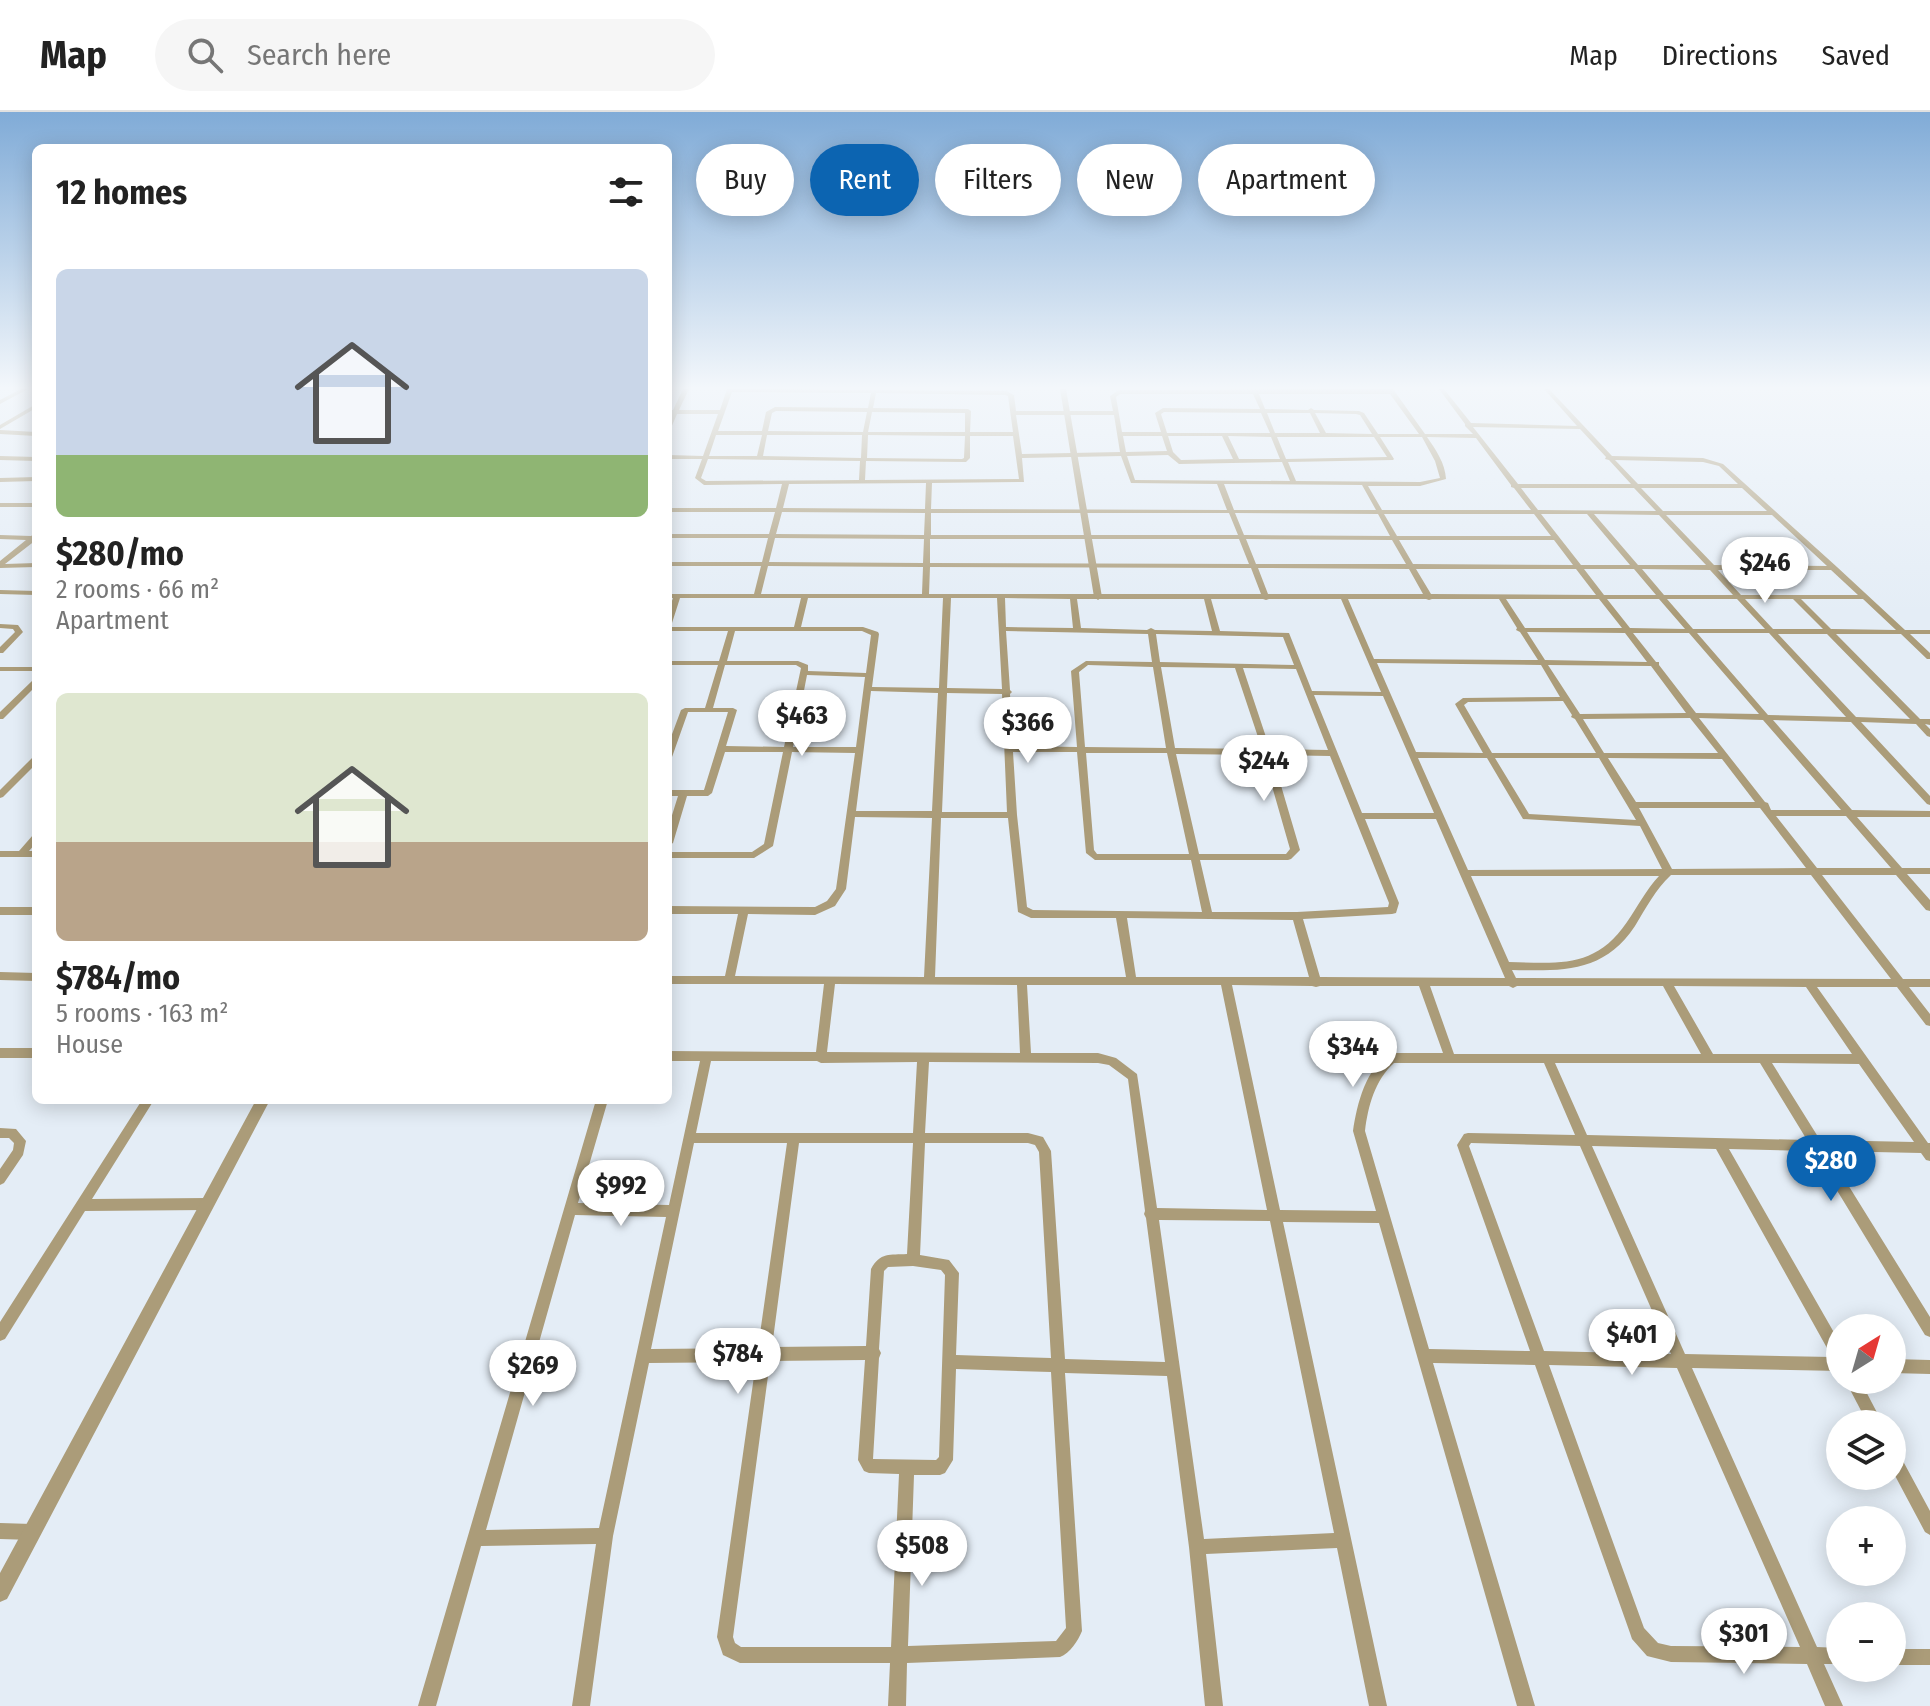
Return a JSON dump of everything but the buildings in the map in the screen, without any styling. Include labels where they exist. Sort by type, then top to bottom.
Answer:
[{"type":"street","points":[[704,463],[698,478],[704,483],[1018,484],[1022,481],[1020,463]]},
{"type":"street","points":[[862,463],[862,483]]},
{"type":"street","points":[[1075,463],[1098,597]]},
{"type":"street","points":[[1127,463],[1133,482],[1364,484],[1427,483],[1443,479],[1440,463]]},
{"type":"street","points":[[1285,463],[1294,484]]},
{"type":"street","points":[[1496,463],[1656,664],[1930,1022]]},
{"type":"street","points":[[1612,463],[1930,802]]},
{"type":"street","points":[[1716,463],[1930,657]]},
{"type":"street","points":[[0,480],[32,478]]},
{"type":"street","points":[[757,596],[786,482]]},
{"type":"street","points":[[925,597],[929,483]]},
{"type":"street","points":[[1220,483],[1266,598]]},
{"type":"street","points":[[1364,484],[1429,598]]},
{"type":"street","points":[[1513,486],[1744,486]]},
{"type":"street","points":[[0,505],[32,505]]},
{"type":"street","points":[[672,510],[1772,513]]},
{"type":"street","points":[[1588,512],[1666,597],[1764,717],[1930,907]]},
{"type":"street","points":[[672,536],[1554,538]]},
{"type":"street","points":[[0,537],[32,537]]},
{"type":"street","points":[[0,565],[32,539]]},
{"type":"street","points":[[672,564],[1835,568]]},
{"type":"street","points":[[0,565],[32,565]]},
{"type":"street","points":[[0,592],[32,593]]},
{"type":"street","points":[[672,596],[1866,597]]},
{"type":"street","points":[[797,629],[805,597]]},
{"type":"street","points":[[929,981],[947,597]]},
{"type":"street","points":[[1001,597],[1012,749],[1012,815],[1022,909],[1031,914],[1297,916],[1392,910],[1394,903],[1286,635],[1216,631],[1005,629]]},
{"type":"street","points":[[1073,597],[1077,630]]},
{"type":"street","points":[[1795,597],[1930,734]]},
{"type":"street","points":[[1207,598],[1216,631]]},
{"type":"street","points":[[1344,598],[1513,984]]},
{"type":"street","points":[[1502,598],[1644,823],[1669,872]]},
{"type":"street","points":[[0,626],[15,627],[19,632],[0,651]]},
{"type":"street","points":[[672,626],[871,631],[875,634],[841,889],[831,905],[815,911],[672,910]]},
{"type":"street","points":[[709,708],[732,629]]},
{"type":"street","points":[[1151,630],[1171,751],[1208,915]]},
{"type":"street","points":[[1520,630],[1930,632]]},
{"type":"street","points":[[1372,661],[1656,664]]},
{"type":"street","points":[[672,663],[798,663],[805,667],[768,846],[754,855],[672,855]]},
{"type":"street","points":[[1239,667],[1267,752],[1295,850],[1293,855],[1194,859],[1095,857],[1089,851],[1079,750],[1075,671],[1079,666],[1086,663],[1300,667]]},
{"type":"street","points":[[0,669],[32,669]]},
{"type":"street","points":[[803,673],[870,675]]},
{"type":"street","points":[[868,689],[1008,692]]},
{"type":"street","points":[[0,717],[31,692]]},
{"type":"street","points":[[1311,693],[1386,694]]},
{"type":"street","points":[[1564,699],[1460,701],[1526,817],[1644,823]]},
{"type":"street","points":[[672,744],[684,711],[709,708],[733,710],[708,793],[672,793]]},
{"type":"street","points":[[1575,717],[1695,715],[1930,722]]},
{"type":"street","points":[[723,749],[859,750]]},
{"type":"street","points":[[1012,749],[1333,753]]},
{"type":"street","points":[[1413,755],[1726,756]]},
{"type":"street","points":[[0,795],[32,763]]},
{"type":"street","points":[[672,830],[683,794]]},
{"type":"street","points":[[1633,805],[1930,814]]},
{"type":"street","points":[[851,814],[1012,815]]},
{"type":"street","points":[[1358,816],[1440,816]]},
{"type":"street","points":[[22,853],[32,842]]},
{"type":"street","points":[[0,854],[32,854]]},
{"type":"street","points":[[1464,873],[1930,871]]},
{"type":"street","points":[[1505,966],[1574,965],[1598,959],[1613,948],[1649,893],[1669,872]]},
{"type":"street","points":[[0,911],[32,911]]},
{"type":"street","points":[[729,980],[744,911]]},
{"type":"street","points":[[1121,915],[1132,982]]},
{"type":"street","points":[[1297,916],[1316,983]]},
{"type":"street","points":[[0,976],[32,977]]},
{"type":"street","points":[[672,980],[1668,985],[1930,983]]},
{"type":"street","points":[[821,1058],[830,981]]},
{"type":"street","points":[[1022,982],[1026,1058]]},
{"type":"street","points":[[1226,983],[1378,1706]]},
{"type":"street","points":[[1424,984],[1450,1058]]},
{"type":"street","points":[[1668,985],[1709,1057]]},
{"type":"street","points":[[1810,985],[1928,1150]]},
{"type":"street","points":[[0,1053],[32,1053]]},
{"type":"street","points":[[672,1056],[1098,1058],[1112,1061],[1133,1077],[1197,1547],[1214,1706]]},
{"type":"street","points":[[581,1706],[605,1536],[706,1058]]},
{"type":"street","points":[[1526,1706],[1359,1131],[1362,1113],[1380,1068],[1392,1058],[1861,1059]]},
{"type":"street","points":[[1547,1058],[1587,1141],[1679,1359],[1834,1706]]},
{"type":"street","points":[[1763,1058],[1930,1330]]},
{"type":"street","points":[[913,1260],[923,1059]]},
{"type":"street","points":[[0,1334],[146,1104]]},
{"type":"street","points":[[0,1592],[261,1104]]},
{"type":"street","points":[[427,1706],[601,1104]]},
{"type":"street","points":[[0,1133],[12,1133],[20,1141],[19,1151],[0,1179]]},
{"type":"street","points":[[690,1138],[918,1137],[1028,1138],[1039,1141],[1045,1151],[1074,1631],[1060,1649],[899,1655],[740,1655],[729,1649],[725,1637],[794,1139]]},
{"type":"street","points":[[1826,1656],[1671,1654],[1653,1650],[1638,1633],[1463,1145],[1468,1138],[1928,1150]]},
{"type":"street","points":[[1720,1144],[1826,1332]]},
{"type":"street","points":[[84,1205],[207,1204]]},
{"type":"street","points":[[570,1209],[672,1211]]},
{"type":"street","points":[[1150,1214],[1383,1217]]},
{"type":"street","points":[[913,1260],[944,1264],[952,1273],[946,1460],[940,1468],[869,1466],[865,1460],[874,1353],[878,1269],[885,1261],[913,1260]]},
{"type":"street","points":[[643,1356],[874,1353]]},
{"type":"street","points":[[1425,1356],[1826,1364]]},
{"type":"street","points":[[949,1362],[1172,1369]]},
{"type":"street","points":[[1906,1366],[1930,1367]]},
{"type":"street","points":[[897,1706],[907,1468]]},
{"type":"street","points":[[1906,1482],[1930,1527]]},
{"type":"street","points":[[0,1531],[32,1532]]},
{"type":"street","points":[[475,1538],[605,1536]]},
{"type":"street","points":[[1197,1547],[1343,1540]]},
{"type":"street","points":[[1906,1657],[1930,1657]]}]
